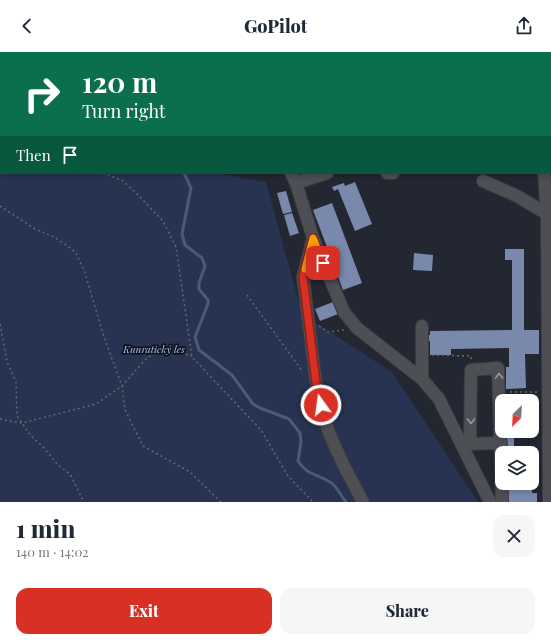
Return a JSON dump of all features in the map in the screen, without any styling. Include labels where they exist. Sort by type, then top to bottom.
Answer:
[{"type":"lane","points":[[320,174],[293,178],[313,238],[344,312],[358,328],[422,379],[439,399],[466,444],[490,502]]},
{"type":"lane","points":[[544,174],[546,214],[549,502]]},
{"type":"lane","points":[[484,181],[517,196],[546,214]]},
{"type":"lane","points":[[313,238],[303,277],[317,391],[329,433],[363,502]]},
{"type":"lane","points":[[422,326],[422,379]]},
{"type":"lane","points":[[466,444],[471,370],[498,368],[502,502]]},
{"type":"lane","points":[[466,444],[501,443]]},
{"type":"path","points":[[106,174],[123,181],[138,195],[163,221],[176,247],[192,356]]},
{"type":"path","points":[[0,206],[35,229],[54,237],[76,253],[85,273],[104,337],[122,386],[125,410],[143,446],[190,472],[221,502]]},
{"type":"path","points":[[247,295],[303,372]]},
{"type":"path","points":[[309,320],[328,332],[358,328]]},
{"type":"path","points":[[0,324],[7,362],[16,382],[17,416],[31,436],[43,447],[58,465],[70,474],[84,502]]},
{"type":"path","points":[[0,419],[22,423],[96,404],[122,386],[145,360],[158,350],[171,350],[192,356],[260,430],[288,476],[313,502]]},
{"type":"path","points":[[422,355],[471,356],[471,370]]},
{"type":"path","points":[[499,392],[548,392]]},
{"type":"shaded area","points":[[226,174],[551,174],[551,502],[360,502],[231,182]]},
{"type":"green space","name":"Kunratický les","points":[[0,174],[224,174],[266,182],[299,303],[316,323],[392,372],[478,502],[0,502]]},
{"type":"building","points":[[355,182],[372,224],[355,231],[338,189],[334,191],[332,187],[344,183],[345,186]]},
{"type":"building","points":[[286,191],[292,212],[283,214],[277,193]]},
{"type":"building","points":[[332,203],[362,283],[343,290],[313,210]]},
{"type":"building","points":[[292,213],[299,233],[290,236],[284,215]]},
{"type":"building","points":[[505,249],[524,249],[524,330],[539,330],[539,354],[525,354],[526,388],[506,389],[506,367],[509,367],[509,348],[451,349],[451,355],[430,355],[430,341],[428,341],[428,335],[430,335],[430,331],[512,330],[512,260],[505,260]]},
{"type":"building","points":[[414,253],[433,255],[432,271],[413,270]]},
{"type":"building","points":[[333,302],[338,314],[320,321],[315,309]]},
{"type":"building","points":[[506,438],[514,438],[514,446],[506,446]]},
{"type":"building","points":[[506,490],[532,490],[532,493],[537,493],[537,502],[506,502]]},
{"type":"waterway","points":[[184,174],[191,188],[182,234],[185,245],[202,258],[205,266],[199,283],[199,289],[208,300],[208,304],[195,337],[199,350],[232,375],[253,404],[289,419],[300,433],[301,442],[298,461],[309,472],[333,484],[346,502]]},
{"type":"slow traffic","points":[[305,269],[313,238],[316,245]]},
{"type":"route","points":[[321,405],[317,391],[309,314],[303,277],[313,238],[323,263]]}]
